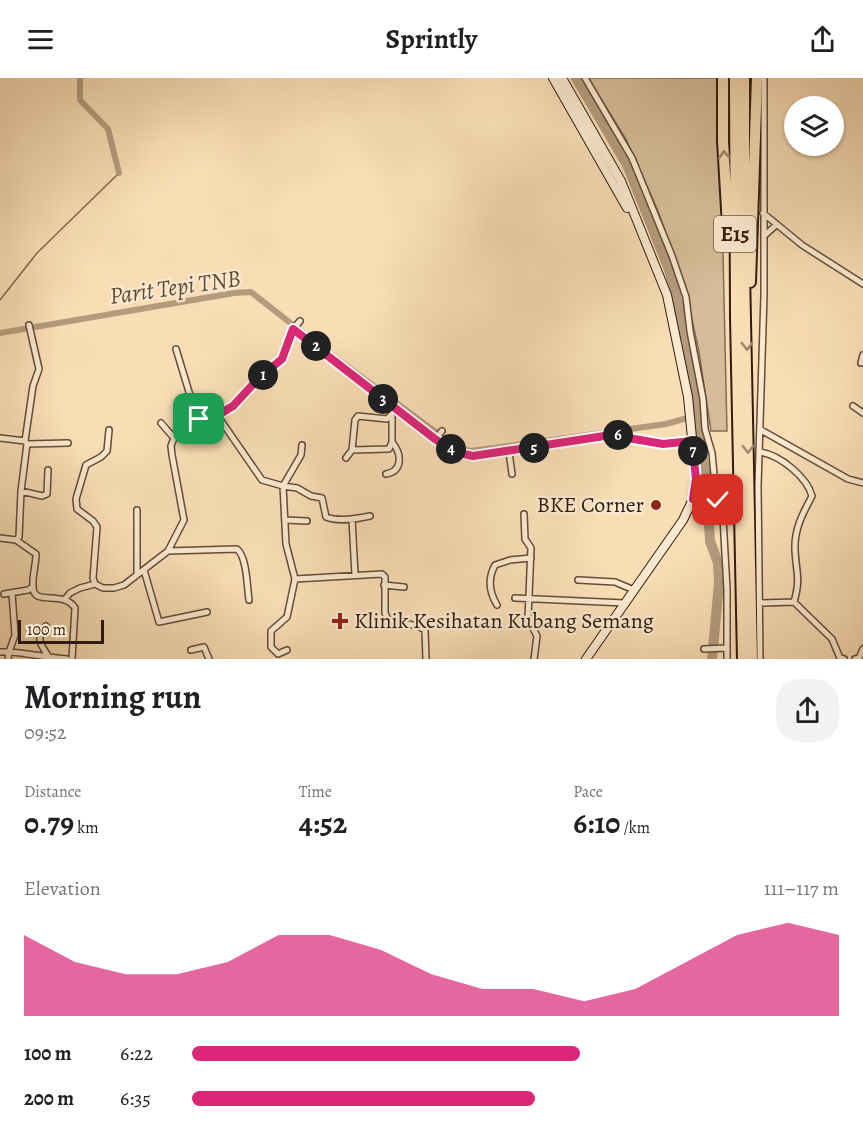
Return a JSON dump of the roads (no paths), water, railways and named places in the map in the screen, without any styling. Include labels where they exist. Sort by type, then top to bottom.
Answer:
[{"type":"highway","name":"E15","points":[[735,78],[741,318],[743,659]]},
{"type":"highway","name":"E15","points":[[741,318],[744,272],[744,78]]},
{"type":"highway","points":[[723,83],[723,141],[729,263],[741,318]]},
{"type":"highway","points":[[741,318],[752,263],[757,83]]},
{"type":"highway","name":"E15","points":[[742,391],[752,659]]},
{"type":"main road","points":[[553,78],[648,246]]},
{"type":"main road","points":[[562,78],[621,181],[667,295],[688,397],[696,479],[696,500],[586,659]]},
{"type":"street","points":[[585,78],[632,158],[661,226],[683,288],[703,399],[707,439],[712,453],[715,485],[720,500],[727,589],[723,648],[727,659]]},
{"type":"street","points":[[760,659],[764,78]]},
{"type":"street","points":[[763,213],[802,245],[863,284]]},
{"type":"street","points":[[764,236],[776,225]]},
{"type":"street","points":[[174,438],[192,432],[233,406],[259,378],[282,359],[296,325],[396,410],[454,452],[473,456],[611,435],[663,444],[692,441]]},
{"type":"street","points":[[16,540],[19,537],[21,491],[33,386],[39,369],[29,326]]},
{"type":"street","points":[[176,349],[196,415],[203,424]]},
{"type":"street","points":[[861,363],[863,355]]},
{"type":"street","points":[[854,406],[863,413]]},
{"type":"street","points":[[346,458],[352,450],[355,420],[358,416],[387,419],[396,410]]},
{"type":"street","points":[[217,415],[262,480],[297,488],[312,496],[322,498],[326,517],[331,519],[370,516]]},
{"type":"street","points":[[352,450],[389,449],[392,442],[392,416]]},
{"type":"street","points":[[161,423],[174,438]]},
{"type":"street","points":[[109,430],[107,451],[86,465],[76,499],[77,509],[97,527],[93,578],[95,584],[100,588],[124,585],[168,551],[184,520],[172,455],[171,446],[174,438]]},
{"type":"street","points":[[761,430],[848,479],[863,483]]},
{"type":"street","points":[[436,439],[441,432]]},
{"type":"street","points":[[0,438],[26,442],[68,442]]},
{"type":"street","points":[[386,474],[398,468],[399,452],[392,442]]},
{"type":"street","points":[[287,650],[278,656],[271,647],[271,631],[287,617],[295,579],[286,544],[283,486],[301,455],[302,445]]},
{"type":"street","points":[[509,452],[512,474]]},
{"type":"street","points":[[760,452],[772,454],[788,465],[806,481],[812,496],[803,511],[796,538],[795,550],[799,577],[794,602]]},
{"type":"street","points":[[21,491],[47,494],[48,470]]},
{"type":"street","points":[[696,500],[720,500]]},
{"type":"street","points":[[137,510],[137,575]]},
{"type":"street","points":[[525,514],[525,539],[531,548],[528,621],[537,636],[534,659]]},
{"type":"street","points":[[285,519],[307,522]]},
{"type":"street","points":[[352,519],[355,575]]},
{"type":"street","points":[[0,538],[16,540],[36,554],[33,587],[34,593],[39,598],[65,599],[75,608],[72,659]]},
{"type":"street","points":[[168,551],[237,549],[241,552],[244,563],[249,600]]},
{"type":"street","points":[[497,605],[491,591],[491,572],[495,565],[510,560],[531,558]]},
{"type":"street","points":[[144,570],[159,622],[207,612]]},
{"type":"street","points":[[295,579],[382,574],[385,577],[385,613],[388,620],[418,626],[425,630],[426,659]]},
{"type":"street","points":[[578,580],[619,583],[634,590]]},
{"type":"street","points":[[65,599],[75,590],[95,584]]},
{"type":"street","points":[[384,585],[404,587]]},
{"type":"street","points":[[4,594],[33,587]]},
{"type":"street","points":[[8,659],[15,635],[12,593]]},
{"type":"street","points":[[515,598],[624,603]]},
{"type":"street","points":[[759,603],[794,602],[832,639],[840,658],[844,659]]},
{"type":"street","points":[[46,626],[39,638],[50,659]]},
{"type":"street","points":[[191,650],[204,646],[209,659]]},
{"type":"street","points":[[705,649],[723,648]]},
{"type":"street","points":[[855,659],[859,658],[863,649]]},
{"type":"street","points":[[0,652],[31,653],[50,659],[67,659]]},
{"type":"waterway","points":[[80,78],[80,100],[108,129],[119,173]]},
{"type":"waterway","points":[[576,78],[627,165],[668,267],[679,306],[681,333],[691,363],[706,476],[710,541],[718,563],[719,583],[712,659]]},
{"type":"waterway","points":[[0,300],[37,253],[119,173]]},
{"type":"waterway","name":"Parit Tepi TNB","points":[[0,333],[251,292],[457,448],[471,451],[494,448],[666,424],[698,415]]},
{"type":"place","name":"BKE Corner","points":[[656,505]]},
{"type":"place","name":"Klinik Kesihatan Kubang Semang","points":[[340,621]]}]
